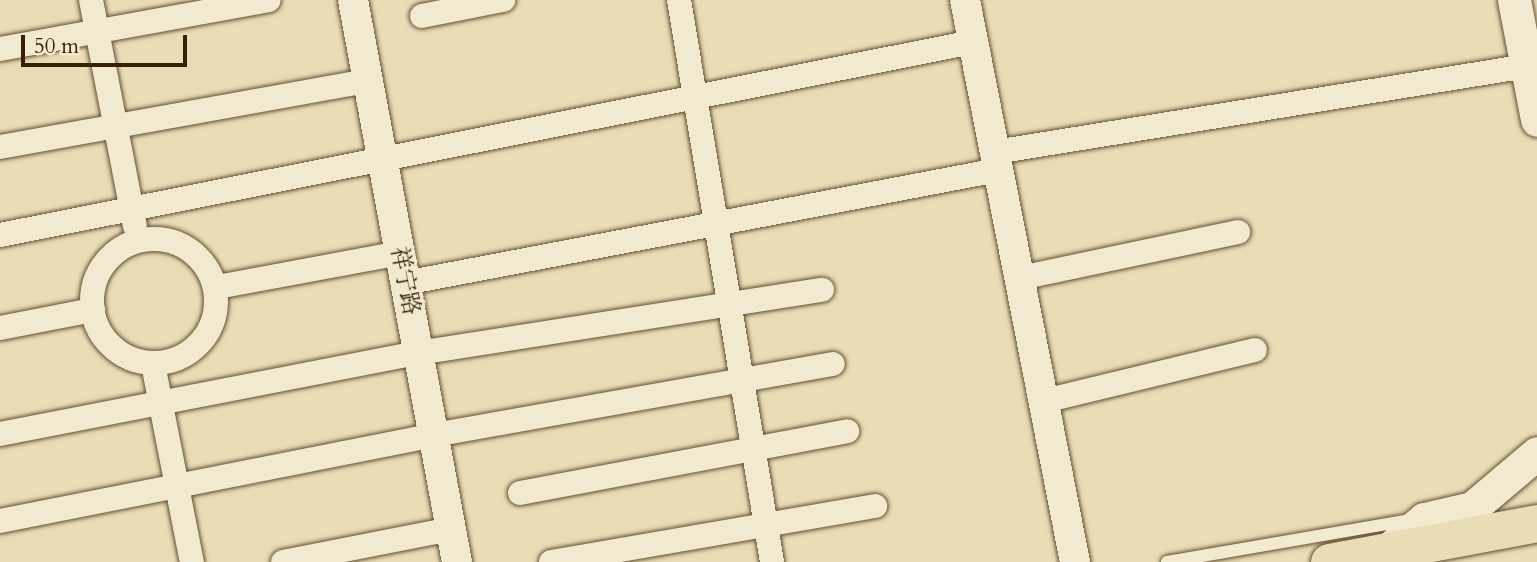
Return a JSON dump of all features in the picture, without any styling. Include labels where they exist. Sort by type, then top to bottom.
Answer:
[{"type":"main road","points":[[1514,0],[1537,120]]},
{"type":"main road","points":[[1385,552],[1424,519],[1472,508],[1537,453]]},
{"type":"main road","points":[[1329,562],[1537,523]]},
{"type":"main road","points":[[1453,562],[1537,546]]},
{"type":"street","points":[[91,0],[137,238]]},
{"type":"street","points":[[0,49],[269,0]]},
{"type":"street","name":"祥宁路","points":[[353,0],[457,562]]},
{"type":"street","points":[[422,16],[503,0]]},
{"type":"street","points":[[679,0],[713,221],[772,562]]},
{"type":"street","points":[[965,0],[1075,562]]},
{"type":"street","points":[[0,234],[383,162],[695,95],[973,42]]},
{"type":"street","points":[[405,283],[997,161],[1527,66]]},
{"type":"street","points":[[0,147],[115,124],[368,81]]},
{"type":"street","points":[[1020,278],[1238,232]]},
{"type":"street","points":[[137,238],[168,238],[195,250],[217,287],[210,333],[183,357],[153,365],[138,364],[107,344],[93,310],[107,258],[137,238]]},
{"type":"street","points":[[217,287],[400,253]]},
{"type":"street","points":[[0,434],[418,353],[730,308],[822,290]]},
{"type":"street","points":[[0,328],[93,310]]},
{"type":"street","points":[[1044,401],[1255,350]]},
{"type":"street","points":[[0,522],[433,435],[833,364]]},
{"type":"street","points":[[153,365],[192,562]]},
{"type":"street","points":[[520,493],[848,431]]},
{"type":"street","points":[[551,562],[766,527],[875,506]]},
{"type":"street","points":[[283,562],[451,529]]},
{"type":"lane","points":[[1167,562],[1424,519]]}]
